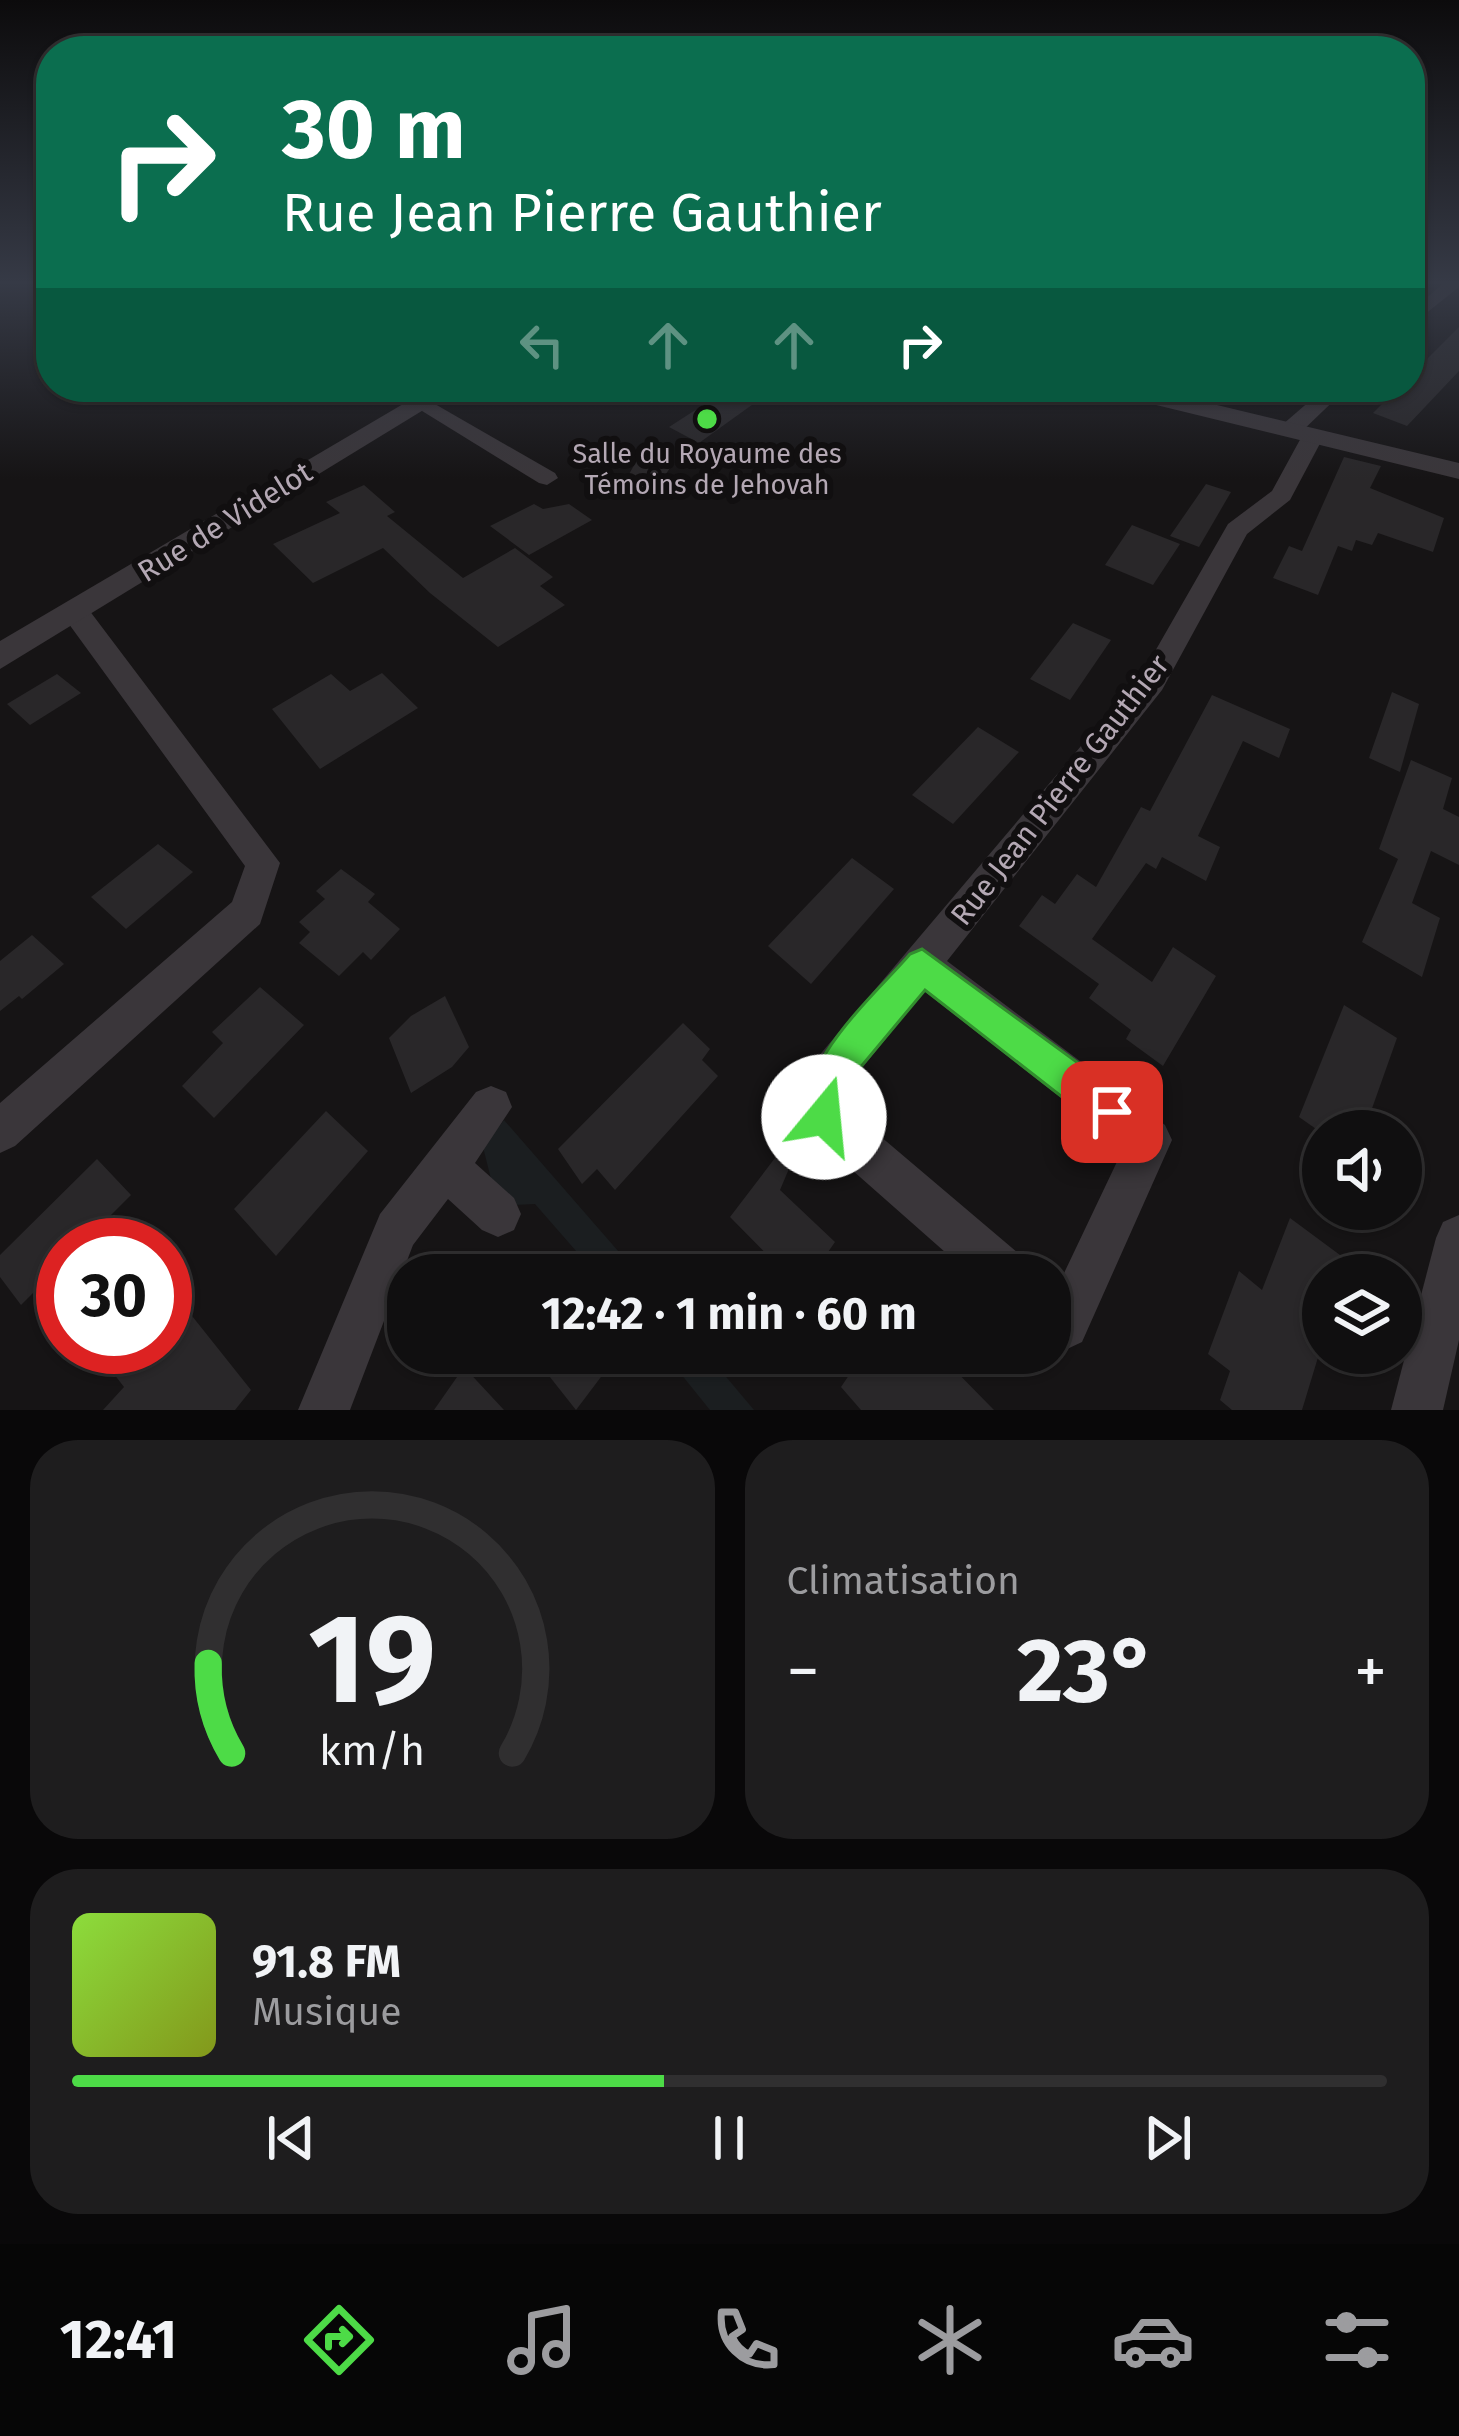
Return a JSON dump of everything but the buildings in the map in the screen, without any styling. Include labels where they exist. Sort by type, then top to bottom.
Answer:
[{"type":"street","points":[[421,402],[548,478]]},
{"type":"street","name":"Rue de Videlot","points":[[0,657],[421,402]]},
{"type":"street","points":[[1174,402],[1459,471]]},
{"type":"street","points":[[1302,433],[1326,402]]},
{"type":"street","name":"Rue Jean Pierre Gauthier","points":[[983,1254],[824,1117],[832,1073],[1152,682],[1237,530],[1282,495],[1302,433]]},
{"type":"street","points":[[0,1131],[247,912],[263,863],[76,613]]},
{"type":"street","points":[[922,966],[1150,1140],[1071,1311]]},
{"type":"street","points":[[324,1410],[396,1230],[491,1107]]},
{"type":"street","points":[[445,1166],[498,1214]]},
{"type":"street","points":[[1417,1410],[1459,1238]]},
{"type":"shaded area","points":[[504,1120],[621,1254],[579,1254],[535,1204],[514,1205],[492,1183],[483,1147]]},
{"type":"shaded area","points":[[681,1374],[724,1374],[754,1410],[710,1410]]},
{"type":"place","name":"Salle du Royaume des Témoins de Jehovah","points":[[707,419]]},
{"type":"route","points":[[824,1117],[832,1073],[922,966],[1112,1112]]}]
